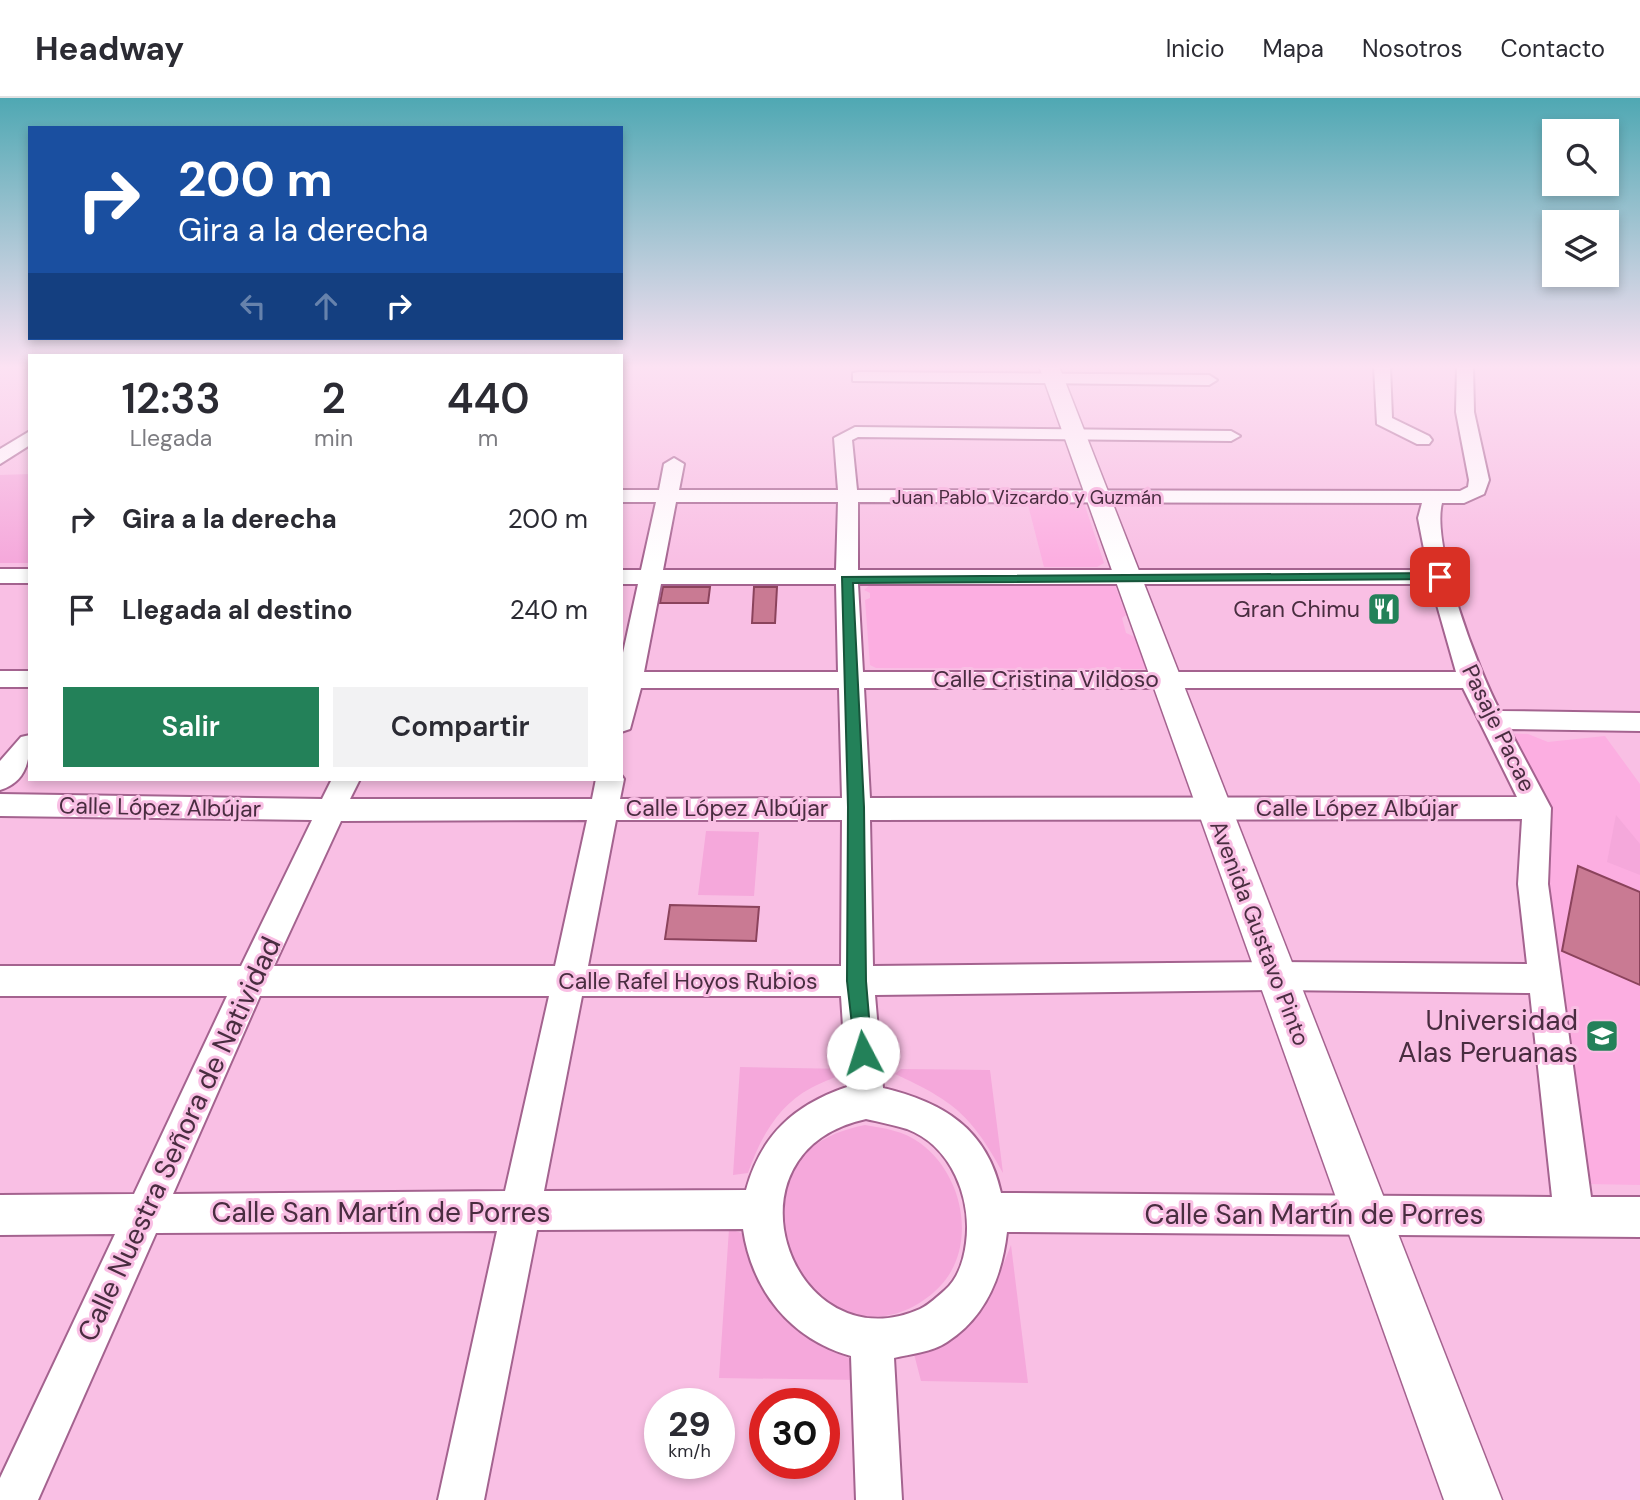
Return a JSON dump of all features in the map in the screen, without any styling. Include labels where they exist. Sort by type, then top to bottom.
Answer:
[{"type":"main road","name":"Avenida Gustavo Pinto","points":[[1074,434],[1473,1500]]},
{"type":"street","points":[[1404,431],[1423,440]]},
{"type":"street","points":[[1434,496],[1464,497],[1477,490],[1479,480],[1469,431]]},
{"type":"street","points":[[866,1101],[857,981],[856,807],[847,579],[848,496],[843,438],[847,435],[1231,436]]},
{"type":"street","points":[[0,458],[28,437]]},
{"type":"street","points":[[623,706],[626,680],[652,577],[674,464]]},
{"type":"street","name":"Juan Pablo Vizcardo y Guzmán","points":[[623,495],[1434,496]]},
{"type":"street","name":"Pasaje Pacae","points":[[1434,496],[1428,518],[1440,577],[1471,680],[1537,808],[1533,884],[1574,1216]]},
{"type":"street","points":[[0,576],[28,576]]},
{"type":"street","points":[[623,578],[1440,577]]},
{"type":"street","points":[[0,679],[28,679]]},
{"type":"street","name":"Calle Cristina Vildoso","points":[[626,680],[1471,680]]},
{"type":"street","points":[[1492,720],[1640,722]]},
{"type":"street","points":[[0,780],[28,746]]},
{"type":"street","name":"Calle López Albújar","points":[[0,805],[340,794],[607,794],[856,807],[1537,808]]},
{"type":"street","name":"Calle Nuestra Señora de Natividad","points":[[14,1500],[250,982],[340,794]]},
{"type":"street","points":[[461,1500],[607,794]]},
{"type":"street","name":"Calle Rafel Hoyos Rubios","points":[[0,981],[857,981],[1277,976],[1544,979]]},
{"type":"street","points":[[866,1101],[908,1108],[946,1131],[974,1167],[988,1212],[989,1237],[984,1261],[961,1304],[921,1332],[897,1339],[872,1340],[848,1335],[824,1325],[788,1293],[768,1252],[762,1209],[772,1168],[793,1135],[826,1111],[866,1101]]},
{"type":"street","name":"Calle San Martín de Porres","points":[[0,1215],[762,1209]]},
{"type":"street","name":"Calle San Martín de Porres","points":[[988,1212],[1640,1217]]},
{"type":"street","points":[[872,1340],[879,1500]]},
{"type":"shaded area","points":[[28,474],[28,563],[0,563],[0,475]]},
{"type":"shaded area","points":[[1027,501],[1084,503],[1104,563],[1097,567],[1044,567]]},
{"type":"shaded area","points":[[870,585],[1115,585],[1126,615],[1122,618],[1126,633],[1135,637],[1146,669],[876,668],[870,665],[865,600],[870,598],[870,593],[864,590]]},
{"type":"shaded area","name":"Universidad Alas Peruanas","points":[[1505,733],[1528,734],[1548,742],[1605,736],[1640,784],[1640,1185],[1588,1184],[1541,887]]},
{"type":"shaded area","points":[[1616,815],[1640,844],[1640,875],[1607,862]]},
{"type":"shaded area","points":[[706,831],[759,832],[754,896],[698,895]]},
{"type":"shaded area","points":[[740,1067],[850,1069],[811,1088],[788,1104],[764,1136],[748,1173],[733,1175]]},
{"type":"shaded area","points":[[901,1069],[990,1070],[1003,1173],[981,1137],[960,1112],[932,1093],[895,1074]]},
{"type":"shaded area","points":[[865,1125],[901,1133],[920,1143],[934,1156],[955,1190],[962,1229],[960,1249],[942,1284],[924,1300],[905,1310],[884,1316],[843,1312],[824,1302],[806,1287],[790,1263],[781,1207],[784,1184],[799,1158],[810,1148],[836,1133]]},
{"type":"shaded area","points":[[729,1229],[745,1234],[765,1288],[785,1318],[817,1342],[850,1359],[860,1380],[719,1378]]},
{"type":"shaded area","points":[[1011,1245],[1028,1383],[921,1381],[914,1354],[953,1337],[978,1314],[995,1284]]},
{"type":"building","points":[[663,587],[710,587],[708,603],[660,603]]},
{"type":"building","points":[[754,587],[777,587],[775,623],[752,623]]},
{"type":"building","points":[[1578,866],[1640,892],[1640,985],[1562,951]]},
{"type":"building","points":[[670,905],[759,907],[756,941],[665,939]]},
{"type":"place","name":"Gran Chimu","points":[[1384,609]]},
{"type":"place","name":"Universidad Alas Peruanas","points":[[1602,1036]]},
{"type":"route","points":[[863,1053],[857,981],[856,807],[847,579],[1440,577]]}]
